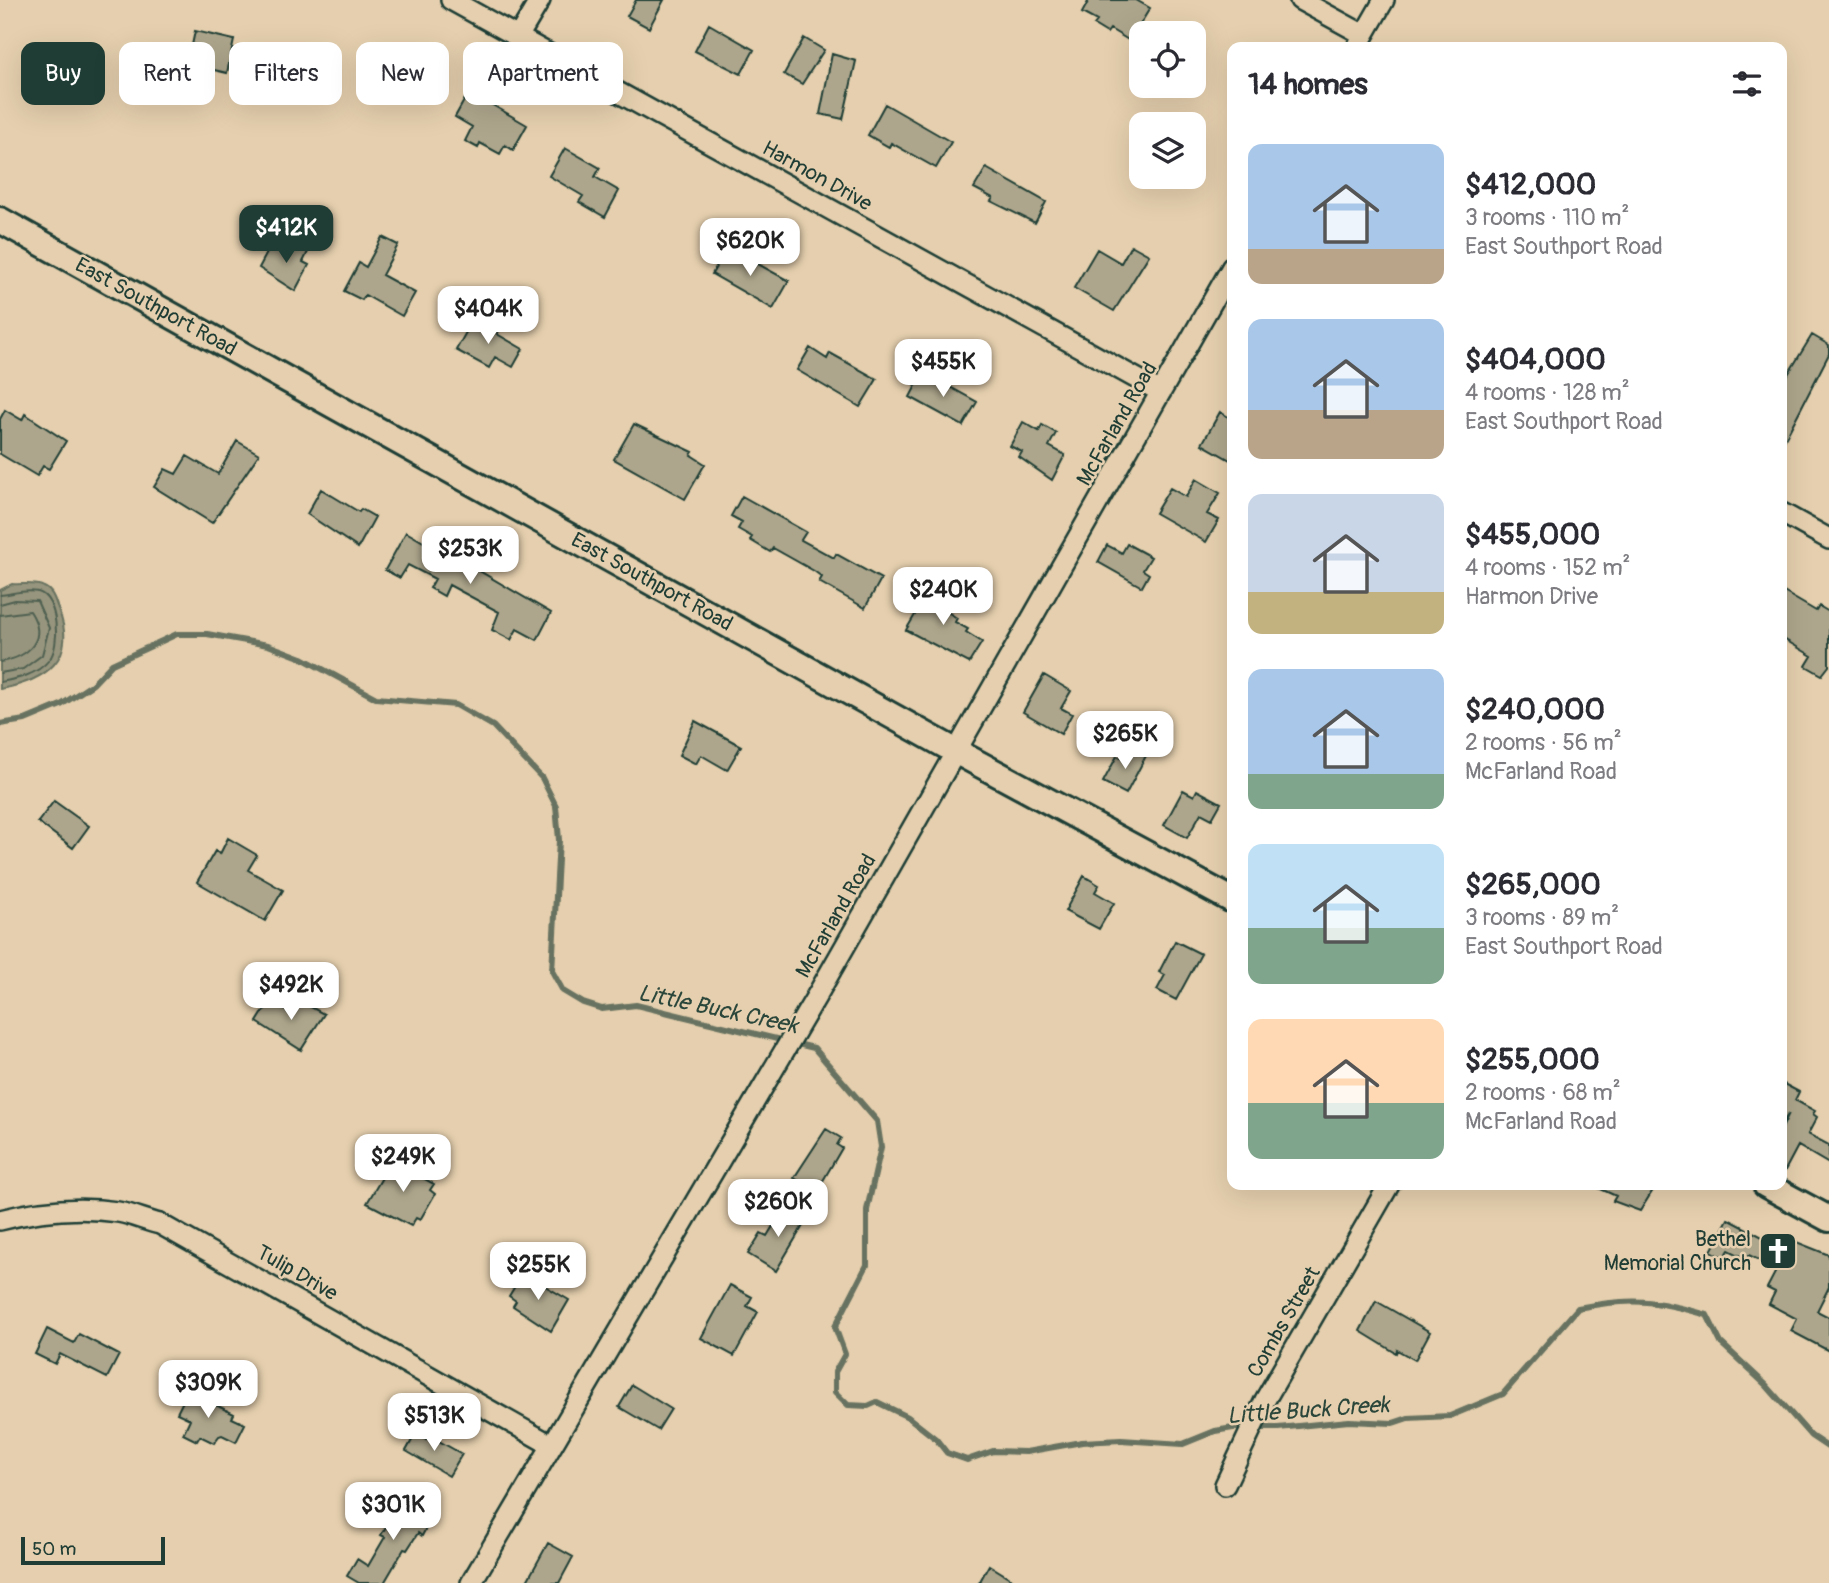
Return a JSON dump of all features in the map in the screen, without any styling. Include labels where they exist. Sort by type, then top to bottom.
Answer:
[{"type":"main road","name":"East Southport Road","points":[[0,220],[957,752],[1227,897]]},
{"type":"main road","points":[[1775,1190],[1829,1219]]},
{"type":"street","name":"Harmon Drive","points":[[451,0],[1161,392]]},
{"type":"street","points":[[518,37],[540,0]]},
{"type":"street","points":[[1300,0],[1360,41],[1384,0]]},
{"type":"street","name":"McFarland Road","points":[[471,1583],[816,997],[1227,276]]},
{"type":"street","points":[[1787,516],[1829,538]]},
{"type":"street","name":"Combs Street","points":[[1225,1485],[1265,1400],[1386,1190]]},
{"type":"street","name":"Tulip Drive","points":[[0,1220],[37,1211],[72,1209],[117,1212],[160,1224],[551,1445]]},
{"type":"water","points":[[12,584],[37,585],[50,591],[63,626],[64,641],[61,654],[54,665],[44,673],[31,680],[0,689],[0,590]]},
{"type":"building","points":[[636,0],[664,0],[649,28],[627,16]]},
{"type":"building","points":[[1089,0],[1136,0],[1150,8],[1142,21],[1129,21],[1129,40],[1110,29],[1107,33],[1094,25],[1097,21],[1082,13]]},
{"type":"building","points":[[709,24],[754,50],[741,74],[695,51]]},
{"type":"building","points":[[195,31],[234,40],[229,42],[227,73],[215,70],[215,42],[193,42]]},
{"type":"building","points":[[804,38],[824,50],[802,84],[784,74]]},
{"type":"building","points":[[832,54],[856,61],[843,119],[820,114]]},
{"type":"building","points":[[463,102],[463,105],[493,105],[527,125],[513,150],[505,145],[500,154],[480,143],[478,148],[465,141],[472,127],[455,117]]},
{"type":"building","points":[[885,104],[951,142],[936,168],[891,143],[889,147],[868,135]]},
{"type":"building","points":[[565,148],[600,168],[595,177],[619,191],[605,217],[579,202],[583,196],[549,176]]},
{"type":"building","points":[[986,168],[1046,202],[1035,223],[991,201],[993,198],[974,188]]},
{"type":"building","points":[[382,237],[398,245],[382,275],[415,293],[402,316],[365,295],[362,300],[344,291],[359,263],[366,267]]},
{"type":"building","points":[[291,243],[308,252],[303,262],[309,265],[295,291],[259,268],[271,245],[286,253]]},
{"type":"building","points":[[1131,245],[1149,255],[1114,311],[1074,288],[1097,249],[1121,263]]},
{"type":"building","points":[[727,247],[789,281],[773,309],[712,274]]},
{"type":"building","points":[[483,319],[500,329],[497,334],[523,349],[513,367],[495,357],[489,368],[456,350],[470,325],[478,329]]},
{"type":"building","points":[[1812,335],[1829,345],[1829,354],[1787,435],[1787,376]]},
{"type":"building","points":[[810,348],[827,359],[830,353],[877,379],[860,407],[797,370]]},
{"type":"building","points":[[923,372],[977,402],[963,426],[910,397]]},
{"type":"building","points":[[5,410],[22,420],[25,414],[66,441],[49,469],[43,466],[37,476],[0,454],[0,419]]},
{"type":"building","points":[[1220,412],[1227,416],[1227,458],[1202,444]]},
{"type":"building","points":[[1023,422],[1039,431],[1042,425],[1056,433],[1049,446],[1065,455],[1052,480],[1019,457],[1022,452],[1010,446]]},
{"type":"building","points":[[634,424],[693,452],[691,455],[705,464],[685,499],[614,459]]},
{"type":"building","points":[[237,441],[259,454],[212,523],[154,487],[165,469],[176,474],[187,456],[218,474]]},
{"type":"building","points":[[1196,479],[1220,493],[1207,514],[1219,520],[1206,542],[1155,513],[1170,488],[1186,497]]},
{"type":"building","points":[[321,489],[359,512],[361,509],[375,517],[358,548],[307,514]]},
{"type":"building","points":[[742,496],[806,532],[801,540],[834,558],[836,554],[881,579],[865,608],[819,582],[822,577],[814,571],[773,548],[770,552],[750,540],[752,537],[738,529],[742,522],[731,516]]},
{"type":"building","points":[[406,532],[441,552],[442,549],[551,613],[537,640],[517,629],[511,640],[492,630],[499,612],[449,585],[444,596],[430,588],[435,579],[408,565],[400,578],[385,570]]},
{"type":"building","points":[[1127,544],[1151,557],[1143,570],[1149,574],[1142,587],[1098,562],[1107,545],[1122,553]]},
{"type":"building","points":[[932,586],[949,595],[943,609],[957,618],[955,622],[968,629],[966,632],[982,642],[969,663],[906,630]]},
{"type":"building","points":[[1787,594],[1816,611],[1819,606],[1829,612],[1829,666],[1822,675],[1806,666],[1812,656],[1787,641]]},
{"type":"building","points":[[1044,675],[1071,691],[1061,708],[1072,714],[1061,734],[1023,712]]},
{"type":"building","points":[[695,721],[741,746],[727,770],[701,755],[696,764],[679,755]]},
{"type":"building","points":[[1136,746],[1148,752],[1126,794],[1103,782],[1117,756],[1127,761]]},
{"type":"building","points":[[1183,790],[1194,796],[1197,790],[1221,803],[1212,819],[1201,813],[1187,838],[1164,825]]},
{"type":"building","points":[[54,801],[89,826],[73,848],[38,822]]},
{"type":"building","points":[[228,838],[257,855],[248,870],[283,890],[265,921],[197,882],[215,851],[220,854]]},
{"type":"building","points":[[1084,876],[1099,885],[1095,892],[1114,903],[1099,929],[1065,911]]},
{"type":"building","points":[[1175,941],[1201,954],[1176,1000],[1157,990],[1165,975],[1159,972]]},
{"type":"building","points":[[296,999],[324,1014],[301,1050],[257,1022],[270,1001],[288,1012]]},
{"type":"building","points":[[1787,1086],[1799,1092],[1795,1100],[1815,1111],[1813,1114],[1817,1117],[1808,1134],[1829,1145],[1829,1164],[1798,1146],[1787,1167],[1789,1113],[1787,1116]]},
{"type":"building","points":[[826,1129],[841,1138],[837,1145],[842,1148],[817,1191],[794,1178]]},
{"type":"building","points":[[400,1163],[425,1174],[423,1178],[434,1184],[430,1190],[435,1194],[420,1220],[416,1218],[411,1226],[367,1203],[390,1164],[397,1169]]},
{"type":"building","points":[[1603,1190],[1653,1190],[1640,1211],[1613,1201],[1616,1196]]},
{"type":"building","points":[[785,1206],[807,1219],[776,1271],[748,1254],[761,1233],[767,1236]]},
{"type":"building","points":[[1728,1219],[1789,1251],[1794,1241],[1829,1255],[1829,1287],[1817,1311],[1829,1317],[1829,1351],[1791,1331],[1797,1319],[1769,1304],[1775,1292],[1767,1288],[1777,1269],[1749,1255],[1747,1259],[1729,1250],[1724,1258],[1711,1251]]},
{"type":"building","points":[[523,1273],[569,1300],[551,1331],[513,1306],[516,1301],[509,1296]]},
{"type":"building","points":[[730,1285],[752,1297],[747,1306],[758,1312],[734,1356],[701,1338]]},
{"type":"building","points":[[1376,1301],[1430,1332],[1415,1360],[1397,1350],[1396,1353],[1360,1331]]},
{"type":"building","points":[[47,1329],[74,1343],[79,1334],[119,1355],[107,1378],[60,1354],[55,1364],[35,1354]]},
{"type":"building","points":[[632,1385],[671,1409],[658,1430],[619,1407]]},
{"type":"building","points":[[188,1391],[234,1414],[232,1418],[245,1424],[236,1442],[222,1435],[214,1443],[200,1436],[197,1441],[183,1434],[190,1419],[177,1413]]},
{"type":"building","points":[[416,1433],[426,1439],[428,1435],[462,1454],[449,1476],[406,1451]]},
{"type":"building","points":[[405,1495],[431,1510],[428,1516],[431,1518],[422,1536],[418,1533],[407,1550],[404,1549],[384,1583],[359,1583],[347,1576],[357,1559],[368,1566],[385,1537],[381,1535]]},
{"type":"building","points":[[548,1543],[573,1557],[559,1583],[526,1583]]},
{"type":"building","points":[[989,1565],[1018,1583],[979,1583]]},
{"type":"waterway","name":"Little Buck Creek","points":[[0,724],[25,720],[61,705],[93,684],[112,664],[177,634],[207,634],[268,645],[302,658],[376,698],[456,705],[493,726],[542,778],[556,806],[559,840],[552,971],[563,991],[583,1003],[602,1009],[636,1005],[814,1048],[877,1121],[881,1147],[867,1210],[867,1265],[835,1327],[845,1354],[835,1372],[835,1392],[848,1405],[868,1406],[877,1402],[908,1417],[936,1439],[947,1453],[967,1460],[993,1451],[1026,1452],[1082,1442],[1121,1440],[1183,1444],[1215,1431],[1233,1428],[1278,1428],[1349,1421],[1393,1423],[1408,1418],[1450,1416],[1503,1394],[1578,1308],[1629,1301],[1658,1303],[1707,1315],[1721,1343],[1766,1385],[1811,1436],[1829,1448]]},
{"type":"place","name":"Bethel Memorial Church","points":[[1778,1251]]}]
